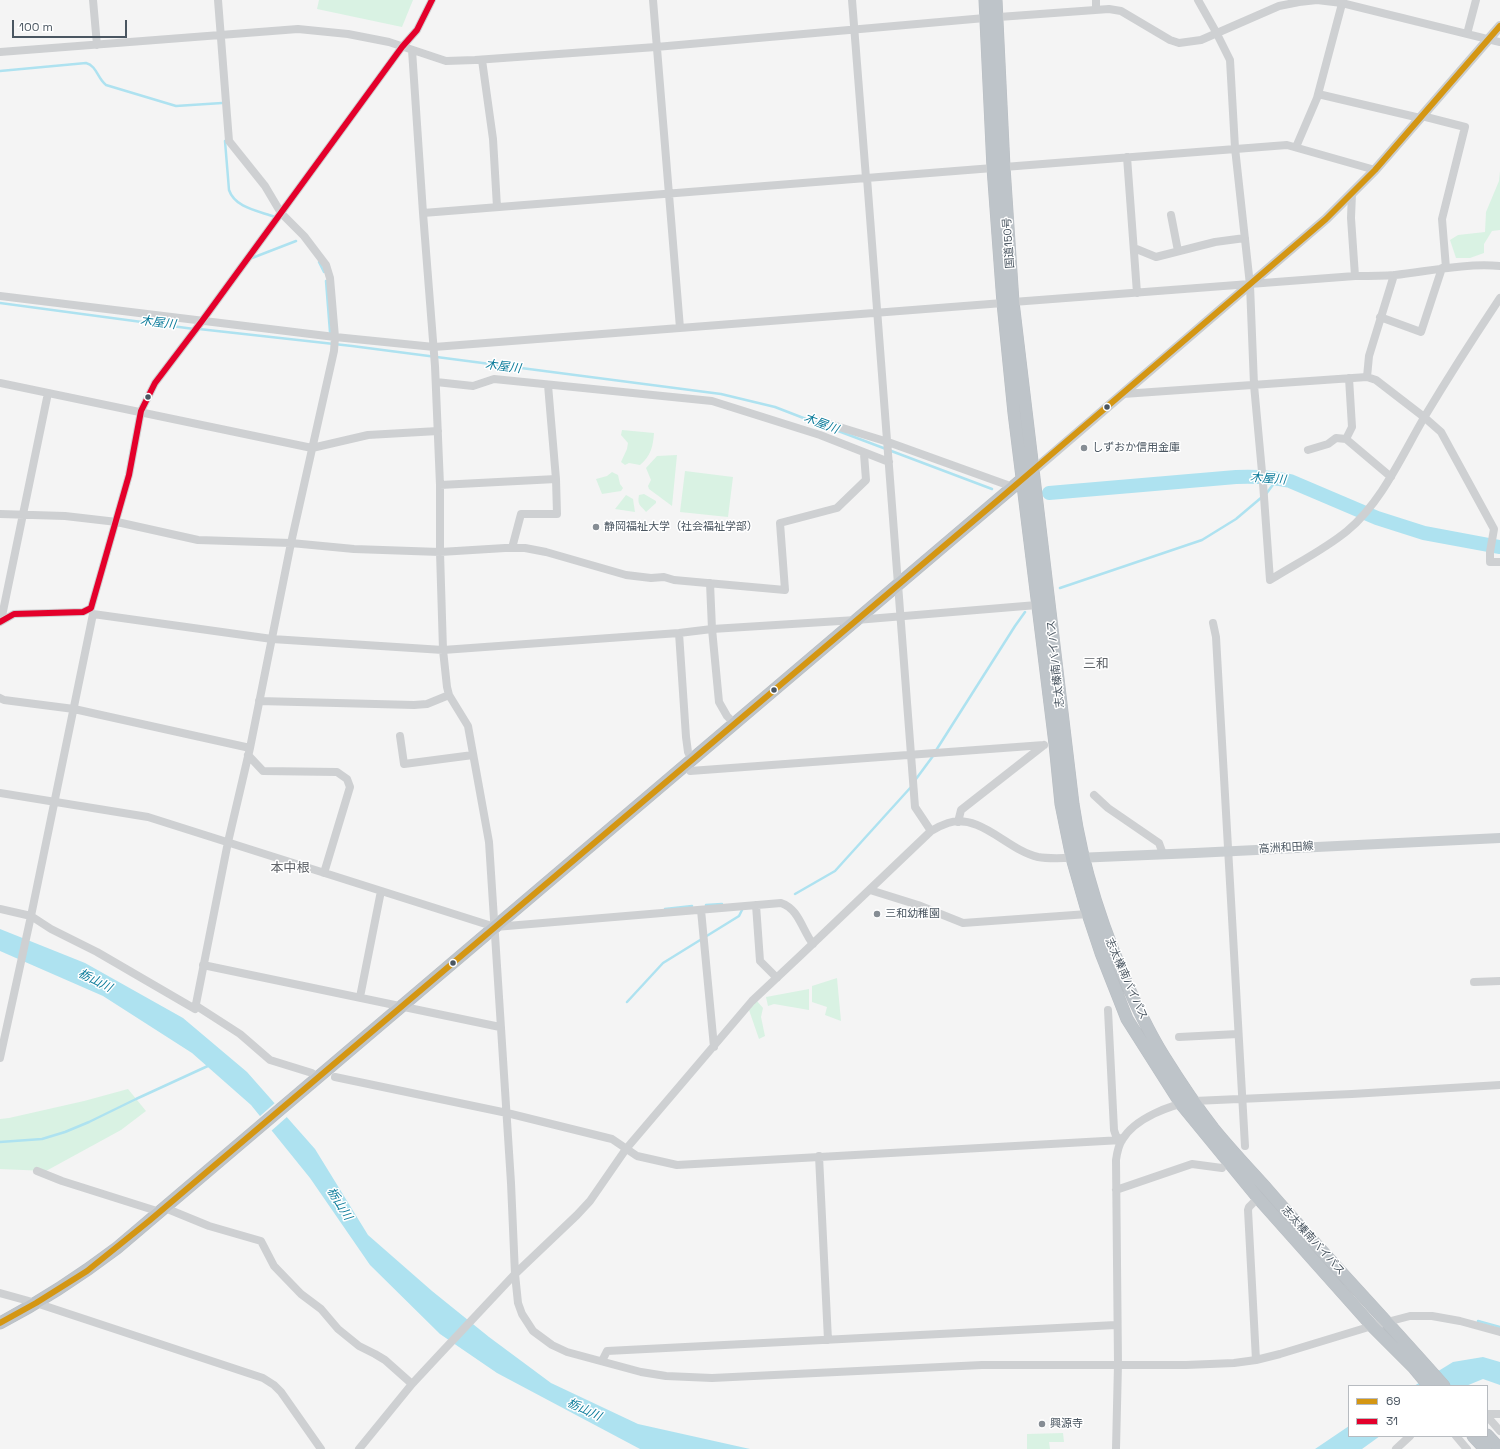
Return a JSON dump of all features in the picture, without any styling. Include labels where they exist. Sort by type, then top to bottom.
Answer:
[{"type":"highway","name":"国道150号","points":[[985,0],[991,18],[1008,303],[1022,478]]},
{"type":"highway","name":"国道150号","points":[[991,18],[996,0]]},
{"type":"highway","name":"国道150号","points":[[1008,303],[1034,470]]},
{"type":"highway","points":[[0,1323],[36,1304],[87,1271],[163,1210],[1022,478],[1034,470]]},
{"type":"highway","name":"志太榛南バイパス","points":[[1034,470],[1067,764],[1077,832],[1078,857],[1088,914],[1101,953],[1127,1018],[1181,1104],[1258,1198],[1372,1326],[1443,1385]]},
{"type":"highway","name":"志太榛南バイパス","points":[[1022,478],[1037,605],[1049,744],[1061,804],[1078,857],[1111,948],[1129,989],[1164,1057],[1213,1128],[1286,1211],[1388,1322],[1418,1365],[1428,1385]]},
{"type":"highway","points":[[1488,1436],[1500,1449]]},
{"type":"highway","points":[[1474,1437],[1485,1449]]},
{"type":"main road","points":[[1034,470],[1326,219],[1375,170],[1500,26]]},
{"type":"main road","name":"高洲和田線","points":[[1078,857],[1227,852],[1500,838]]},
{"type":"street","points":[[93,0],[97,45]]},
{"type":"street","points":[[0,909],[51,929],[97,952],[195,1009],[228,842],[249,751],[291,543],[334,351],[335,337],[330,278],[326,265],[304,236],[281,213],[265,186],[229,141],[218,0]]},
{"type":"street","points":[[0,1058],[74,709],[90,612],[117,522],[129,475],[141,411],[155,383],[402,47],[417,30],[432,0]]},
{"type":"street","points":[[653,0],[680,328]]},
{"type":"street","points":[[852,0],[878,313],[915,807],[930,831]]},
{"type":"street","points":[[1096,0],[1096,10]]},
{"type":"street","points":[[1198,0],[1230,60],[1235,148],[1250,285],[1254,385],[1270,580],[1329,544],[1347,531],[1369,507],[1391,476],[1424,417],[1500,298]]},
{"type":"street","points":[[0,52],[298,29],[315,30],[389,42],[446,61],[482,60],[1109,9],[1121,11],[1170,40],[1179,43],[1200,40],[1279,6],[1317,0],[1342,1],[1500,42]]},
{"type":"street","points":[[1467,34],[1476,0]]},
{"type":"street","points":[[1296,146],[1318,94],[1342,1]]},
{"type":"street","points":[[412,50],[436,382],[440,486],[440,552],[443,650],[449,695],[468,726],[490,842],[500,1027],[511,1183],[514,1274],[518,1303],[522,1314],[533,1330],[552,1345],[560,1349],[641,1372],[693,1378],[982,1365],[1194,1365],[1234,1363],[1256,1360],[1410,1316],[1432,1316],[1460,1321],[1500,1332]]},
{"type":"street","points":[[482,60],[493,139],[498,207]]},
{"type":"street","points":[[1318,94],[1465,127],[1442,219],[1444,268],[1420,332],[1380,318]]},
{"type":"street","points":[[423,213],[668,192],[1287,145],[1296,146],[1375,170]]},
{"type":"street","points":[[1127,157],[1137,293]]},
{"type":"street","points":[[1352,193],[1351,218],[1355,276]]},
{"type":"street","points":[[1171,215],[1178,251]]},
{"type":"street","points":[[1134,248],[1156,257],[1215,242],[1245,238]]},
{"type":"street","points":[[0,296],[335,337],[434,347],[1355,276],[1394,275],[1444,268],[1484,265],[1500,266]]},
{"type":"street","points":[[1367,377],[1369,356],[1394,275]]},
{"type":"street","points":[[1123,394],[1367,377],[1376,380],[1441,432],[1494,530],[1490,552],[1490,562],[1500,562]]},
{"type":"street","points":[[1346,439],[1352,427],[1349,378]]},
{"type":"street","points":[[436,382],[474,386],[494,379],[712,401],[820,435],[864,454],[888,462]]},
{"type":"street","points":[[0,383],[141,411],[312,448],[368,436],[438,431]]},
{"type":"street","points":[[512,548],[520,514],[557,514],[556,480],[548,385]]},
{"type":"street","points":[[0,621],[48,393]]},
{"type":"street","points":[[820,421],[888,442],[1013,487]]},
{"type":"street","points":[[1308,450],[1320,448],[1336,438],[1346,439],[1391,476]]},
{"type":"street","points":[[0,514],[65,516],[117,522],[198,540],[291,543],[354,549],[440,552],[525,548],[546,552],[626,575],[652,578],[664,577],[674,580],[785,590],[780,523],[837,508],[866,480],[864,454]]},
{"type":"street","points":[[440,486],[556,480]]},
{"type":"street","points":[[710,583],[712,629],[719,702],[727,716],[735,724]]},
{"type":"street","points":[[0,621],[14,614],[90,612],[272,639],[443,650],[679,633],[712,629],[856,620],[901,615],[1037,605]]},
{"type":"street","points":[[1213,623],[1216,638],[1241,1098],[1245,1146]]},
{"type":"street","points":[[679,633],[688,763],[690,771],[935,754],[1049,744]]},
{"type":"street","points":[[259,701],[414,705],[427,704],[449,695]]},
{"type":"street","points":[[0,698],[4,700],[74,709],[249,751],[263,771],[338,772],[347,779],[350,787],[324,873]]},
{"type":"street","points":[[400,736],[404,764],[473,755]]},
{"type":"street","points":[[958,822],[961,810],[1049,744]]},
{"type":"street","points":[[0,793],[148,817],[495,927],[781,903],[788,906],[795,913],[807,937],[813,944]]},
{"type":"street","points":[[1094,795],[1108,808],[1160,843],[1163,854]]},
{"type":"street","points":[[359,1449],[412,1384],[514,1274],[590,1201],[626,1149],[752,1001],[870,890],[930,831],[948,823],[970,822],[985,829],[1019,850],[1039,857],[1078,857]]},
{"type":"street","points":[[870,890],[918,905],[963,923],[1088,914]]},
{"type":"street","points":[[360,997],[381,891]]},
{"type":"street","points":[[756,905],[760,961],[777,978]]},
{"type":"street","points":[[701,910],[714,1047]]},
{"type":"street","points":[[203,965],[500,1027]]},
{"type":"street","points":[[1474,982],[1500,981]]},
{"type":"street","points":[[195,1005],[240,1034],[270,1060],[312,1073]]},
{"type":"street","points":[[1108,1010],[1114,1130],[1116,1136],[1122,1140]]},
{"type":"street","points":[[1179,1037],[1238,1034]]},
{"type":"street","points":[[335,1077],[507,1113],[612,1139],[637,1156],[677,1165],[1122,1140]]},
{"type":"street","points":[[1116,1449],[1118,1364],[1116,1324],[1116,1160],[1118,1148],[1122,1140],[1134,1126],[1144,1119],[1181,1104],[1194,1101],[1352,1094],[1500,1085]]},
{"type":"street","points":[[819,1156],[828,1340]]},
{"type":"street","points":[[1116,1190],[1192,1164],[1222,1168]]},
{"type":"street","points":[[37,1171],[62,1181],[163,1210],[209,1226],[261,1241],[274,1266],[301,1294],[321,1309],[338,1329],[359,1346],[380,1357],[412,1384]]},
{"type":"street","points":[[1256,1360],[1248,1210],[1258,1198]]},
{"type":"street","points":[[0,1293],[263,1378],[274,1385],[281,1392],[321,1449]]},
{"type":"street","points":[[602,1361],[606,1351],[1116,1324]]},
{"type":"street","points":[[1488,1415],[1500,1414]]},
{"type":"street","points":[[1488,1416],[1500,1431]]},
{"type":"street","points":[[1396,1449],[1409,1437]]},
{"type":"street","points":[[1457,1437],[1467,1449]]},
{"type":"green space","points":[[319,0],[413,0],[402,27],[317,9]]},
{"type":"green space","points":[[1500,171],[1500,230],[1492,231],[1484,244],[1484,253],[1470,258],[1456,258],[1450,240],[1458,235],[1485,232],[1486,212],[1499,181]]},
{"type":"green space","points":[[622,430],[654,433],[651,450],[647,458],[640,465],[629,463],[625,465],[621,462],[628,443],[621,435]]},
{"type":"green space","points":[[677,455],[672,506],[649,489],[648,486],[651,480],[646,468],[657,456]]},
{"type":"green space","points":[[685,471],[733,477],[728,517],[680,512]]},
{"type":"green space","points":[[612,472],[618,475],[620,484],[623,488],[621,491],[602,494],[596,479],[607,476]]},
{"type":"green space","points":[[644,494],[656,501],[656,503],[646,512],[640,505],[639,501],[639,495]]},
{"type":"green space","points":[[626,495],[633,499],[635,512],[615,509]]},
{"type":"green space","points":[[837,978],[841,1021],[825,1015],[827,1007],[812,1002],[812,986]]},
{"type":"green space","points":[[809,989],[809,1010],[774,1004],[768,1006],[766,997]]},
{"type":"green space","points":[[757,1001],[763,1008],[761,1017],[765,1036],[759,1039],[749,1010]]},
{"type":"green space","points":[[128,1089],[146,1111],[121,1130],[46,1171],[0,1169],[0,1119],[84,1101]]},
{"type":"green space","points":[[1063,1433],[1064,1442],[1049,1442],[1050,1449],[1027,1449],[1027,1434]]},
{"type":"water","name":"栃山川","points":[[0,929],[85,963],[183,1018],[247,1072],[315,1149],[368,1235],[432,1291],[489,1337],[551,1383],[638,1424],[750,1449],[640,1449],[497,1373],[440,1334],[370,1265],[310,1178],[251,1105],[192,1053],[103,996],[0,951]]},
{"type":"water","points":[[1483,1357],[1500,1362],[1500,1385],[1483,1379],[1468,1385],[1416,1385],[1453,1362]]},
{"type":"water","points":[[1348,1427],[1348,1437],[1379,1437],[1362,1449],[1315,1449]]},
{"type":"pier","points":[[276,1102],[288,1116],[270,1132],[259,1117]]},
{"type":"waterway","points":[[0,71],[86,63],[95,69],[106,85],[176,106],[222,103]]},
{"type":"waterway","points":[[225,141],[229,190],[232,196],[236,201],[248,208],[275,217]]},
{"type":"waterway","points":[[252,258],[296,241]]},
{"type":"waterway","points":[[319,262],[324,272]]},
{"type":"waterway","points":[[326,281],[330,332]]},
{"type":"waterway","name":"木屋川","points":[[0,303],[194,329]]},
{"type":"waterway","name":"木屋川","points":[[199,329],[352,346],[721,394],[775,407],[819,424]]},
{"type":"waterway","name":"木屋川","points":[[833,429],[992,489]]},
{"type":"waterway","name":"木屋川","points":[[1049,493],[1236,477],[1269,478],[1290,481],[1377,518],[1424,533],[1500,547]]},
{"type":"waterway","points":[[1266,494],[1278,478]]},
{"type":"waterway","points":[[1060,588],[1202,540],[1236,519],[1262,497]]},
{"type":"waterway","points":[[935,752],[1025,612]]},
{"type":"waterway","points":[[916,779],[933,756]]},
{"type":"waterway","points":[[795,894],[835,871],[911,787]]},
{"type":"waterway","points":[[706,905],[722,904]]},
{"type":"waterway","points":[[665,909],[692,906]]},
{"type":"waterway","points":[[627,1002],[663,963],[739,916],[743,908]]},
{"type":"waterway","points":[[0,1142],[42,1139],[65,1132],[210,1065]]},
{"type":"waterway","points":[[1478,1321],[1500,1327]]},
{"type":"transit line","name":"31","points":[[0,622],[14,614],[83,612],[91,608],[129,475],[141,411],[155,383],[402,47],[417,30],[432,0]]},
{"type":"transit line","name":"69","points":[[0,1323],[36,1303],[87,1271],[149,1221],[997,501],[1326,219],[1375,170],[1500,26]]},
{"type":"place","name":"しずおか信用金庫","points":[[1084,448]]},
{"type":"place","name":"静岡福祉大学（社会福祉学部）","points":[[596,527]]},
{"type":"place","name":"三和幼稚園","points":[[877,914]]},
{"type":"place","name":"興源寺","points":[[1042,1424]]},
{"type":"district","name":"三和","points":[[1096,664]]},
{"type":"district","name":"本中根","points":[[290,868]]}]
